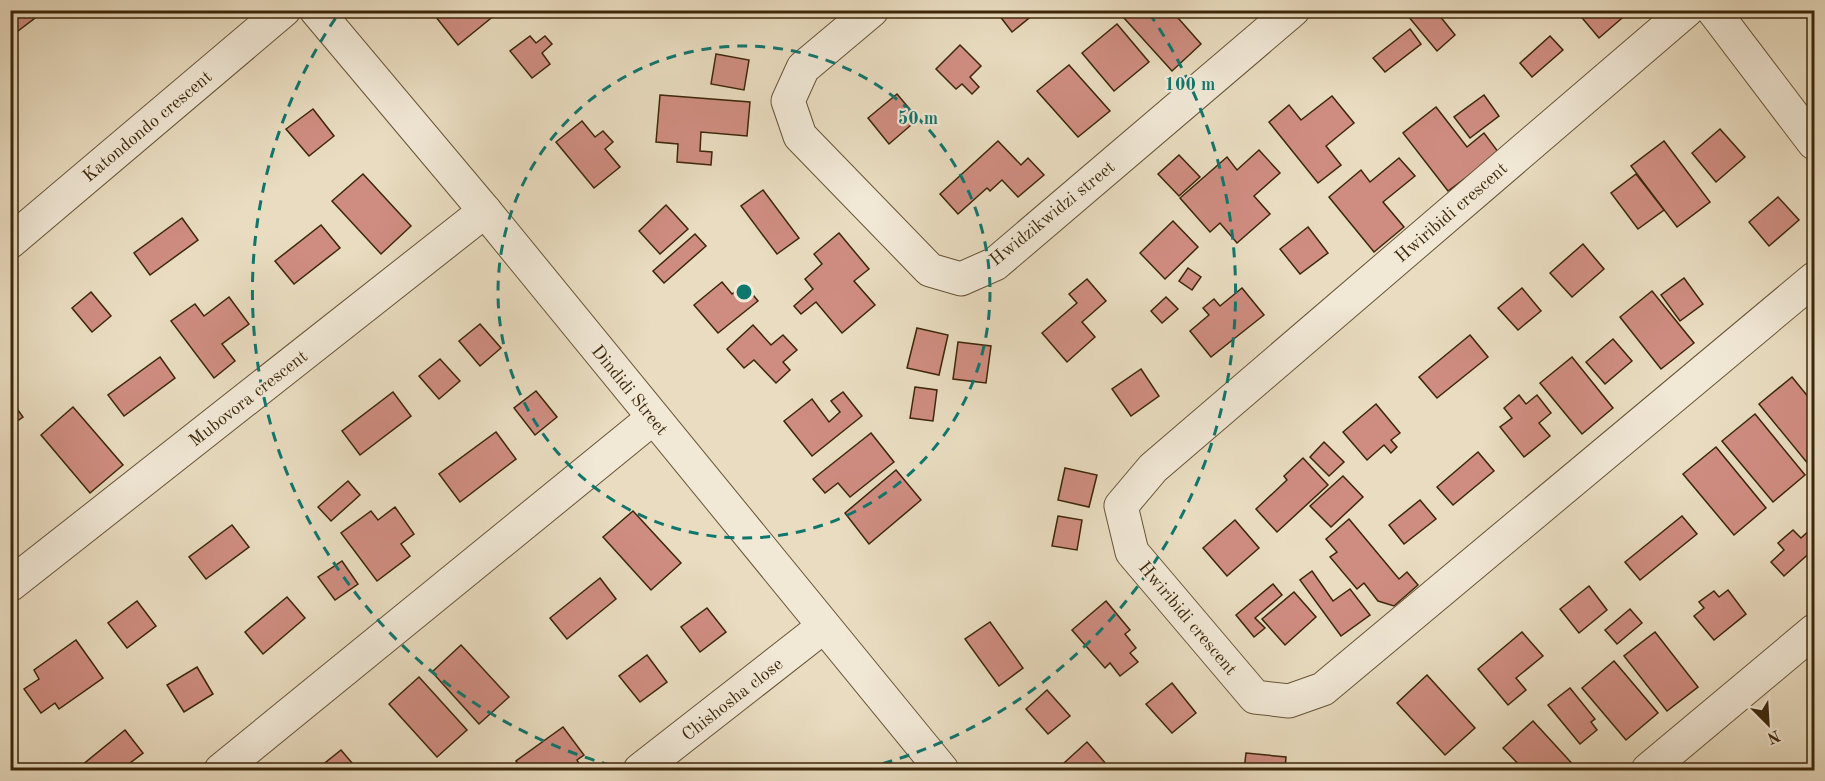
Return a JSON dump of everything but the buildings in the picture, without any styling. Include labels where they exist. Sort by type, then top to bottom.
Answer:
[{"type":"street","name":"Katondondo crescent","points":[[10,242],[284,10]]},
{"type":"street","name":"Dindidi Street","points":[[316,10],[486,211],[942,771]]},
{"type":"street","name":"Hwidzikwidzi street","points":[[872,10],[803,68],[788,101],[800,136],[930,270],[962,279],[994,264],[1293,10]]},
{"type":"street","name":"Hwiribidi crescent","points":[[1687,10],[1153,468],[1121,506],[1132,552],[1255,697],[1289,701],[1323,690],[1815,279]]},
{"type":"street","points":[[1713,10],[1815,143]]},
{"type":"street","name":"Mubovora crescent","points":[[10,585],[486,211]]},
{"type":"street","points":[[221,771],[653,418]]},
{"type":"street","name":"Chishosha close","points":[[640,771],[823,627]]},
{"type":"street","points":[[1648,771],[1815,631]]}]
